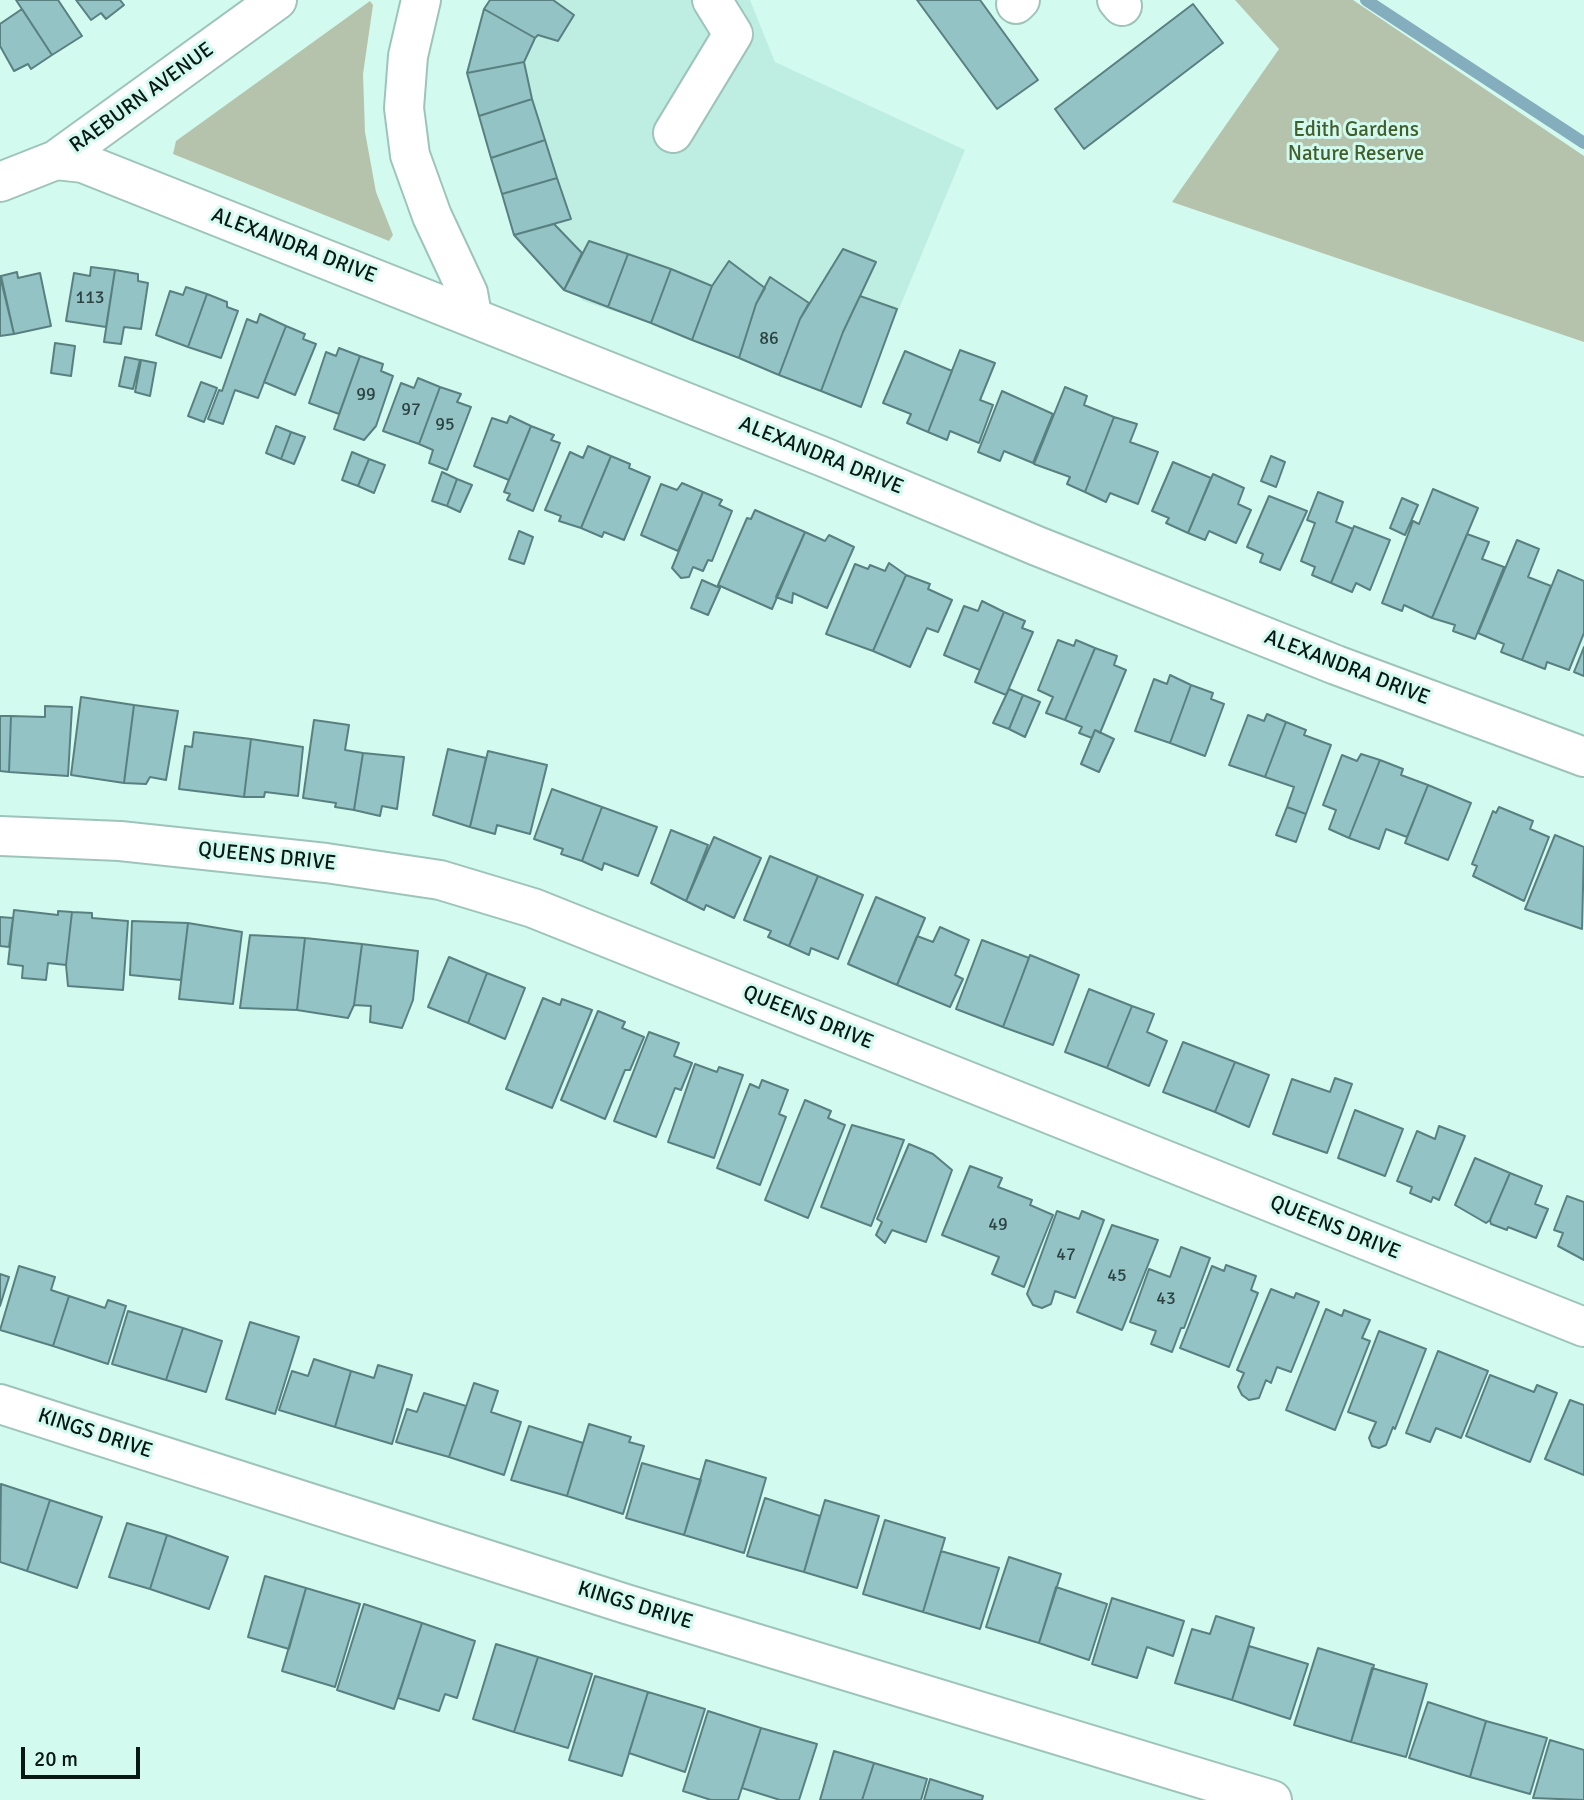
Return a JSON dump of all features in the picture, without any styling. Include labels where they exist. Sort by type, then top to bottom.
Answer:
[{"type":"street","name":"RAEBURN AVENUE","points":[[0,181],[57,160],[277,0]]},
{"type":"street","points":[[421,0],[408,56],[404,108],[411,155],[432,216],[468,293],[472,315]]},
{"type":"street","points":[[673,133],[733,34],[712,0]]},
{"type":"street","name":"ALEXANDRA DRIVE","points":[[57,160],[83,163],[472,315],[1037,546],[1349,669],[1584,757]]},
{"type":"street","name":"QUEENS DRIVE","points":[[0,836],[120,841],[326,863],[440,880],[533,908],[1584,1327]]},
{"type":"street","name":"KINGS DRIVE","points":[[0,1404],[626,1604],[1272,1800]]},
{"type":"shaded area","points":[[500,0],[750,0],[775,62],[965,150],[864,393],[583,301],[525,241],[476,88]]},
{"type":"green space","name":"Edith Gardens Nature Reserve","points":[[1235,0],[1353,0],[1584,156],[1584,342],[1172,202],[1279,49]]},
{"type":"green space","points":[[370,1],[373,5],[363,74],[365,132],[376,192],[393,235],[389,241],[173,154],[176,141]]},
{"type":"building","points":[[16,0],[58,0],[82,36],[52,55]]},
{"type":"building","points":[[76,0],[120,0],[124,5],[106,19],[101,13],[91,20]]},
{"type":"building","points":[[490,0],[553,0],[574,15],[558,41],[538,35],[535,38],[484,9]]},
{"type":"building","points":[[917,0],[980,0],[1038,80],[997,109]]},
{"type":"building","points":[[1193,4],[1223,43],[1084,149],[1055,109]]},
{"type":"building","points":[[22,9],[52,55],[31,69],[28,64],[14,71],[0,46],[0,24]]},
{"type":"building","points":[[484,9],[535,38],[524,62],[467,73]]},
{"type":"building","points":[[524,62],[532,99],[479,116],[467,73]]},
{"type":"building","points":[[532,99],[545,140],[491,158],[479,116]]},
{"type":"building","points":[[545,140],[557,178],[502,194],[491,158]]},
{"type":"building","points":[[557,178],[571,219],[514,235],[502,194]]},
{"type":"building","points":[[554,224],[582,253],[564,290],[514,235]]},
{"type":"building","points":[[589,241],[628,254],[608,307],[564,290]]},
{"type":"building","points":[[843,249],[876,262],[843,332],[821,391],[779,375],[800,319]]},
{"type":"building","points":[[628,254],[671,269],[651,323],[608,307]]},
{"type":"building","points":[[729,261],[765,288],[756,304],[739,358],[692,340],[712,286]]},
{"type":"building","points":[[91,267],[115,270],[106,327],[66,321],[74,273],[90,276]]},
{"type":"building","points":[[671,269],[712,286],[692,340],[651,323]]},
{"type":"building","points":[[115,270],[138,274],[138,281],[148,283],[141,329],[124,327],[121,344],[104,342]]},
{"type":"building","points":[[17,272],[18,278],[40,273],[51,326],[14,334],[1,276]]},
{"type":"building","points":[[0,276],[14,334],[0,336]]},
{"type":"building","points":[[770,277],[809,303],[800,319],[779,375],[739,358],[756,304]]},
{"type":"building","points":[[186,287],[207,294],[188,347],[156,335],[170,291],[183,295]]},
{"type":"building","points":[[207,294],[227,302],[227,307],[238,311],[221,358],[188,347]]},
{"type":"building","points":[[860,296],[897,309],[861,407],[821,391]]},
{"type":"building","points":[[260,314],[286,326],[258,398],[235,390],[223,424],[208,419],[219,390],[222,391],[247,319],[257,323]]},
{"type":"building","points":[[286,326],[305,334],[303,339],[316,344],[295,395],[264,382]]},
{"type":"building","points":[[55,343],[75,346],[71,376],[51,373]]},
{"type":"building","points":[[339,348],[360,356],[339,414],[309,403],[326,352],[336,356]]},
{"type":"building","points":[[960,350],[995,363],[980,400],[993,405],[979,443],[950,431],[947,440],[928,432]]},
{"type":"building","points":[[905,351],[952,371],[928,432],[907,423],[911,414],[883,403]]},
{"type":"building","points":[[360,356],[383,364],[381,371],[393,376],[376,426],[364,440],[334,429]]},
{"type":"building","points":[[125,357],[140,360],[133,389],[119,386]]},
{"type":"building","points":[[141,360],[156,363],[150,396],[135,392]]},
{"type":"building","points":[[418,378],[440,387],[419,444],[383,431],[401,383],[414,388]]},
{"type":"building","points":[[201,382],[217,388],[204,422],[188,416]]},
{"type":"building","points":[[440,387],[461,394],[457,402],[471,407],[447,470],[429,463],[433,450],[419,444]]},
{"type":"building","points":[[1065,387],[1087,396],[1084,405],[1114,417],[1085,492],[1067,484],[1070,477],[1034,464]]},
{"type":"building","points":[[1002,391],[1053,414],[1033,463],[1004,451],[1000,461],[978,452]]},
{"type":"building","points":[[510,416],[531,426],[509,480],[474,466],[492,418],[507,423]]},
{"type":"building","points":[[1114,417],[1137,424],[1130,442],[1158,452],[1138,504],[1110,493],[1106,502],[1085,492]]},
{"type":"building","points":[[276,426],[291,432],[281,459],[266,453]]},
{"type":"building","points":[[531,426],[554,435],[551,440],[560,443],[533,511],[507,500],[510,494],[504,492]]},
{"type":"building","points":[[291,432],[305,437],[294,464],[281,459]]},
{"type":"building","points":[[588,446],[611,456],[581,528],[559,521],[561,516],[545,510],[570,452],[583,458]]},
{"type":"building","points":[[352,452],[369,459],[358,486],[342,480]]},
{"type":"building","points":[[611,456],[650,477],[624,540],[604,532],[602,537],[581,528]]},
{"type":"building","points":[[1271,456],[1285,462],[1276,487],[1261,481]]},
{"type":"building","points":[[369,459],[385,465],[374,493],[358,486]]},
{"type":"building","points":[[1173,462],[1211,478],[1188,533],[1166,523],[1169,518],[1152,511]]},
{"type":"building","points":[[442,472],[457,479],[447,506],[432,501]]},
{"type":"building","points":[[1213,474],[1244,488],[1238,504],[1251,510],[1236,543],[1209,531],[1205,540],[1188,533]]},
{"type":"building","points":[[457,479],[472,485],[460,512],[447,506]]},
{"type":"building","points":[[682,483],[703,492],[678,551],[641,535],[661,484],[677,490]]},
{"type":"building","points":[[1433,489],[1478,508],[1432,618],[1404,605],[1402,611],[1382,603],[1413,521],[1419,524]]},
{"type":"building","points":[[703,492],[722,500],[719,505],[732,511],[712,561],[708,560],[703,571],[693,567],[689,577],[681,578],[672,568]]},
{"type":"building","points":[[1318,492],[1343,502],[1336,522],[1353,529],[1331,583],[1312,575],[1315,567],[1301,561],[1315,523],[1307,520]]},
{"type":"building","points":[[1269,496],[1307,511],[1280,570],[1260,562],[1263,554],[1247,547]]},
{"type":"building","points":[[1402,498],[1418,505],[1405,535],[1390,528]]},
{"type":"building","points":[[755,510],[805,532],[772,609],[718,585],[747,518],[751,519]]},
{"type":"building","points":[[1354,526],[1390,540],[1370,590],[1356,583],[1352,592],[1331,583]]},
{"type":"building","points":[[519,531],[533,537],[524,564],[509,559]]},
{"type":"building","points":[[805,532],[825,541],[829,535],[854,547],[827,608],[793,593],[792,603],[776,597]]},
{"type":"building","points":[[1467,534],[1489,542],[1482,559],[1504,567],[1475,639],[1453,631],[1455,625],[1432,618]]},
{"type":"building","points":[[1517,540],[1539,549],[1528,577],[1551,586],[1522,660],[1501,652],[1504,644],[1478,633]]},
{"type":"building","points":[[889,563],[906,575],[873,651],[826,634],[855,564],[868,569],[870,565],[885,571]]},
{"type":"building","points":[[1558,570],[1584,581],[1584,633],[1569,670],[1547,662],[1545,669],[1522,660]]},
{"type":"building","points":[[906,575],[930,584],[928,589],[952,600],[938,632],[927,628],[910,667],[873,651]]},
{"type":"building","points":[[702,580],[720,588],[708,615],[691,608]]},
{"type":"building","points":[[982,601],[1004,612],[980,670],[944,655],[964,606],[978,611]]},
{"type":"building","points":[[1004,612],[1025,621],[1022,628],[1033,632],[1006,695],[975,682]]},
{"type":"building","points":[[1058,640],[1074,646],[1076,640],[1095,648],[1065,720],[1046,713],[1053,697],[1038,690]]},
{"type":"building","points":[[1584,647],[1584,676],[1574,672]]},
{"type":"building","points":[[1095,648],[1117,656],[1114,665],[1126,670],[1100,733],[1095,730],[1092,738],[1079,733],[1082,727],[1065,720]]},
{"type":"building","points":[[1170,675],[1191,685],[1170,743],[1135,731],[1154,679],[1167,684]]},
{"type":"building","points":[[1191,685],[1213,693],[1211,699],[1224,704],[1205,756],[1170,743]]},
{"type":"building","points":[[1009,689],[1023,695],[1009,729],[993,723]]},
{"type":"building","points":[[1023,695],[1040,702],[1025,737],[1009,729]]},
{"type":"building","points":[[81,697],[134,705],[124,783],[71,775]]},
{"type":"building","points":[[134,705],[178,711],[166,780],[150,777],[146,784],[124,783]]},
{"type":"building","points":[[45,706],[72,707],[68,776],[9,772],[11,716],[45,717]]},
{"type":"building","points":[[1267,714],[1286,722],[1265,777],[1229,765],[1248,715],[1264,721]]},
{"type":"building","points":[[0,716],[11,716],[9,772],[0,771]]},
{"type":"building","points":[[314,720],[349,725],[345,750],[363,753],[354,810],[335,807],[336,803],[303,798]]},
{"type":"building","points":[[1286,722],[1306,730],[1304,735],[1331,745],[1306,814],[1287,807],[1294,787],[1265,777]]},
{"type":"building","points":[[1095,730],[1114,739],[1099,772],[1081,764]]},
{"type":"building","points":[[194,732],[251,739],[244,797],[179,789],[185,746],[192,747]]},
{"type":"building","points":[[251,739],[303,747],[298,796],[265,792],[264,797],[244,797]]},
{"type":"building","points":[[448,749],[486,758],[470,827],[433,815]]},
{"type":"building","points":[[488,751],[547,765],[530,834],[497,825],[495,834],[470,827]]},
{"type":"building","points":[[363,753],[404,757],[397,809],[382,806],[380,816],[354,810]]},
{"type":"building","points":[[1361,754],[1380,760],[1349,838],[1329,829],[1336,810],[1323,805],[1342,755],[1357,761]]},
{"type":"building","points":[[1380,760],[1403,769],[1401,775],[1428,785],[1407,837],[1386,829],[1379,849],[1349,838]]},
{"type":"building","points":[[1428,785],[1471,803],[1448,860],[1405,843]]},
{"type":"building","points":[[552,789],[602,807],[582,861],[561,854],[563,849],[534,839]]},
{"type":"building","points":[[602,807],[657,827],[638,876],[604,863],[602,870],[582,861]]},
{"type":"building","points":[[1287,807],[1306,814],[1296,842],[1276,835]]},
{"type":"building","points":[[1499,807],[1533,821],[1530,829],[1549,837],[1524,901],[1473,876],[1477,866],[1472,864],[1493,811],[1496,813]]},
{"type":"building","points":[[671,830],[708,845],[686,901],[651,883]]},
{"type":"building","points":[[1555,835],[1584,847],[1582,929],[1525,909]]},
{"type":"building","points":[[714,837],[761,858],[734,918],[706,905],[704,910],[686,901]]},
{"type":"building","points":[[770,856],[818,876],[789,946],[768,937],[771,931],[744,920]]},
{"type":"building","points":[[818,876],[863,895],[838,959],[811,948],[809,955],[789,946]]},
{"type":"building","points":[[876,897],[925,918],[897,985],[848,964]]},
{"type":"building","points":[[14,910],[58,915],[58,911],[72,912],[66,965],[48,963],[46,980],[22,978],[23,966],[8,964]]},
{"type":"building","points":[[72,912],[92,913],[92,918],[128,921],[123,990],[68,986],[66,965]]},
{"type":"building","points":[[0,917],[13,918],[9,947],[0,946]]},
{"type":"building","points":[[132,921],[188,923],[181,980],[130,975]]},
{"type":"building","points":[[188,923],[242,932],[233,1004],[179,999]]},
{"type":"building","points":[[940,927],[969,940],[955,975],[963,979],[950,1007],[897,985],[917,936],[933,942]]},
{"type":"building","points":[[250,935],[305,938],[297,1010],[240,1008]]},
{"type":"building","points":[[305,938],[362,944],[354,1005],[348,1018],[297,1010]]},
{"type":"building","points":[[982,940],[1029,958],[1003,1027],[956,1009]]},
{"type":"building","points":[[362,944],[418,951],[413,1000],[402,1028],[370,1022],[371,1006],[354,1005]]},
{"type":"building","points":[[1030,955],[1079,975],[1053,1045],[1003,1027]]},
{"type":"building","points":[[449,957],[487,973],[468,1023],[428,1007]]},
{"type":"building","points":[[487,973],[525,988],[505,1039],[468,1023]]},
{"type":"building","points":[[1089,989],[1132,1006],[1107,1068],[1065,1052]]},
{"type":"building","points":[[543,998],[560,1005],[562,999],[592,1010],[552,1108],[506,1089]]},
{"type":"building","points":[[1132,1006],[1154,1014],[1147,1032],[1167,1041],[1149,1086],[1107,1068]]},
{"type":"building","points":[[598,1011],[625,1022],[622,1028],[644,1037],[630,1070],[625,1070],[605,1119],[561,1100]]},
{"type":"building","points":[[649,1032],[679,1043],[674,1056],[692,1063],[681,1090],[675,1088],[656,1137],[614,1121]]},
{"type":"building","points":[[1183,1042],[1235,1062],[1215,1112],[1163,1092]]},
{"type":"building","points":[[1235,1062],[1269,1075],[1249,1127],[1215,1112]]},
{"type":"building","points":[[695,1064],[717,1072],[719,1067],[743,1075],[714,1158],[668,1142]]},
{"type":"building","points":[[1335,1078],[1352,1084],[1327,1153],[1273,1134],[1292,1079],[1330,1092]]},
{"type":"building","points":[[762,1080],[788,1090],[779,1114],[786,1117],[760,1185],[717,1168],[750,1084],[759,1088]]},
{"type":"building","points":[[805,1100],[831,1111],[828,1118],[845,1125],[808,1218],[765,1200]]},
{"type":"building","points":[[1355,1110],[1403,1129],[1385,1176],[1338,1158]]},
{"type":"building","points":[[852,1125],[904,1140],[871,1226],[821,1207]]},
{"type":"building","points":[[1439,1126],[1465,1136],[1439,1200],[1433,1197],[1431,1202],[1410,1193],[1412,1187],[1397,1181],[1417,1131],[1435,1139]]},
{"type":"building","points":[[909,1144],[933,1154],[952,1170],[926,1242],[892,1230],[885,1243],[876,1235],[882,1222],[877,1219]]},
{"type":"building","points":[[1475,1158],[1510,1173],[1490,1220],[1486,1223],[1455,1205]]},
{"type":"building","points":[[970,1166],[1002,1178],[998,1187],[1032,1200],[1030,1205],[1053,1215],[1024,1287],[992,1274],[999,1257],[942,1235]]},
{"type":"building","points":[[1510,1173],[1542,1186],[1535,1204],[1548,1209],[1536,1238],[1508,1227],[1507,1230],[1491,1224],[1490,1220]]},
{"type":"building","points":[[1567,1196],[1584,1202],[1584,1260],[1558,1246],[1563,1233],[1554,1230]]},
{"type":"building","points":[[1057,1211],[1079,1219],[1082,1211],[1104,1220],[1075,1298],[1055,1291],[1051,1304],[1042,1308],[1033,1305],[1027,1294]]},
{"type":"building","points":[[1112,1225],[1158,1240],[1122,1330],[1077,1312]]},
{"type":"building","points":[[1181,1247],[1210,1258],[1184,1328],[1181,1328],[1172,1352],[1151,1344],[1156,1331],[1130,1322],[1149,1269],[1170,1277]]},
{"type":"building","points":[[1226,1265],[1256,1276],[1251,1290],[1258,1293],[1229,1367],[1180,1348],[1212,1266],[1224,1271]]},
{"type":"building","points":[[19,1266],[55,1277],[51,1290],[69,1296],[53,1346],[0,1330]]},
{"type":"building","points":[[0,1274],[9,1277],[0,1306]]},
{"type":"building","points":[[1271,1289],[1294,1298],[1296,1293],[1319,1302],[1291,1372],[1277,1367],[1271,1383],[1266,1380],[1259,1398],[1249,1400],[1242,1395],[1238,1387],[1244,1373],[1237,1370]]},
{"type":"building","points":[[69,1296],[105,1308],[108,1300],[126,1306],[108,1364],[53,1346]]},
{"type":"building","points":[[1326,1309],[1342,1316],[1344,1310],[1370,1320],[1362,1338],[1370,1341],[1335,1430],[1286,1410]]},
{"type":"building","points":[[128,1311],[183,1328],[166,1380],[112,1364]]},
{"type":"building","points":[[250,1322],[299,1337],[275,1414],[226,1399]]},
{"type":"building","points":[[183,1328],[222,1341],[206,1392],[166,1380]]},
{"type":"building","points":[[1379,1331],[1426,1349],[1395,1429],[1393,1427],[1386,1445],[1379,1448],[1372,1446],[1369,1438],[1376,1422],[1348,1412]]},
{"type":"building","points":[[1438,1351],[1488,1371],[1461,1438],[1436,1428],[1430,1442],[1406,1433]]},
{"type":"building","points":[[314,1359],[351,1371],[335,1427],[279,1410],[292,1371],[308,1376]]},
{"type":"building","points":[[378,1365],[412,1375],[392,1444],[335,1427],[351,1371],[374,1378]]},
{"type":"building","points":[[1490,1375],[1534,1392],[1537,1385],[1557,1393],[1530,1462],[1466,1436]]},
{"type":"building","points":[[474,1383],[498,1391],[491,1412],[521,1422],[504,1475],[449,1457]]},
{"type":"building","points":[[424,1393],[466,1406],[449,1457],[396,1442],[407,1409],[417,1412]]},
{"type":"building","points":[[1570,1400],[1584,1405],[1584,1475],[1545,1459]]},
{"type":"building","points":[[589,1424],[631,1437],[629,1442],[644,1446],[623,1514],[567,1496]]},
{"type":"building","points":[[529,1426],[583,1443],[567,1496],[511,1480]]},
{"type":"building","points":[[706,1460],[766,1478],[744,1553],[684,1535]]},
{"type":"building","points":[[642,1463],[701,1480],[684,1535],[626,1518]]},
{"type":"building","points":[[1,1484],[50,1500],[27,1571],[0,1562]]},
{"type":"building","points":[[765,1498],[820,1516],[804,1572],[747,1556]]},
{"type":"building","points":[[50,1500],[102,1517],[77,1588],[27,1571]]},
{"type":"building","points":[[825,1500],[879,1516],[857,1588],[804,1572]]},
{"type":"building","points":[[885,1520],[945,1538],[923,1612],[863,1594]]},
{"type":"building","points":[[127,1523],[167,1535],[150,1589],[109,1577]]},
{"type":"building","points":[[167,1535],[228,1557],[209,1609],[150,1589]]},
{"type":"building","points":[[941,1551],[999,1568],[980,1629],[923,1612]]},
{"type":"building","points":[[1009,1557],[1061,1574],[1039,1643],[986,1627]]},
{"type":"building","points":[[265,1576],[306,1588],[289,1649],[248,1637]]},
{"type":"building","points":[[1056,1587],[1107,1604],[1089,1660],[1039,1643]]},
{"type":"building","points":[[306,1588],[360,1604],[335,1687],[282,1671]]},
{"type":"building","points":[[1112,1598],[1184,1621],[1173,1656],[1147,1647],[1137,1678],[1092,1664]]},
{"type":"building","points":[[364,1604],[422,1623],[394,1709],[337,1690]]},
{"type":"building","points":[[1216,1616],[1254,1628],[1232,1700],[1175,1683],[1192,1629],[1210,1634]]},
{"type":"building","points":[[422,1623],[475,1641],[457,1698],[445,1694],[439,1711],[398,1698]]},
{"type":"building","points":[[496,1644],[538,1657],[514,1732],[473,1719]]},
{"type":"building","points":[[1249,1646],[1308,1664],[1290,1719],[1232,1700]]},
{"type":"building","points":[[1318,1648],[1374,1665],[1351,1742],[1294,1725]]},
{"type":"building","points":[[538,1657],[592,1674],[568,1748],[514,1732]]},
{"type":"building","points":[[1372,1668],[1427,1684],[1406,1757],[1351,1742]]},
{"type":"building","points":[[595,1676],[648,1692],[622,1776],[569,1760]]},
{"type":"building","points":[[648,1692],[705,1709],[685,1772],[629,1753]]},
{"type":"building","points":[[1428,1702],[1486,1721],[1470,1777],[1409,1758]]},
{"type":"building","points":[[708,1711],[761,1728],[738,1800],[711,1800],[683,1791]]},
{"type":"building","points":[[1486,1721],[1547,1738],[1530,1794],[1470,1777]]},
{"type":"building","points":[[761,1728],[817,1744],[799,1800],[780,1800],[742,1788]]},
{"type":"building","points":[[1550,1740],[1584,1750],[1584,1800],[1533,1798]]},
{"type":"building","points":[[834,1751],[874,1763],[862,1800],[820,1800]]},
{"type":"building","points":[[874,1763],[927,1779],[921,1800],[862,1800]]},
{"type":"building","points":[[930,1779],[983,1796],[982,1800],[924,1800]]},
{"type":"waterway","points":[[1366,0],[1584,143]]}]
